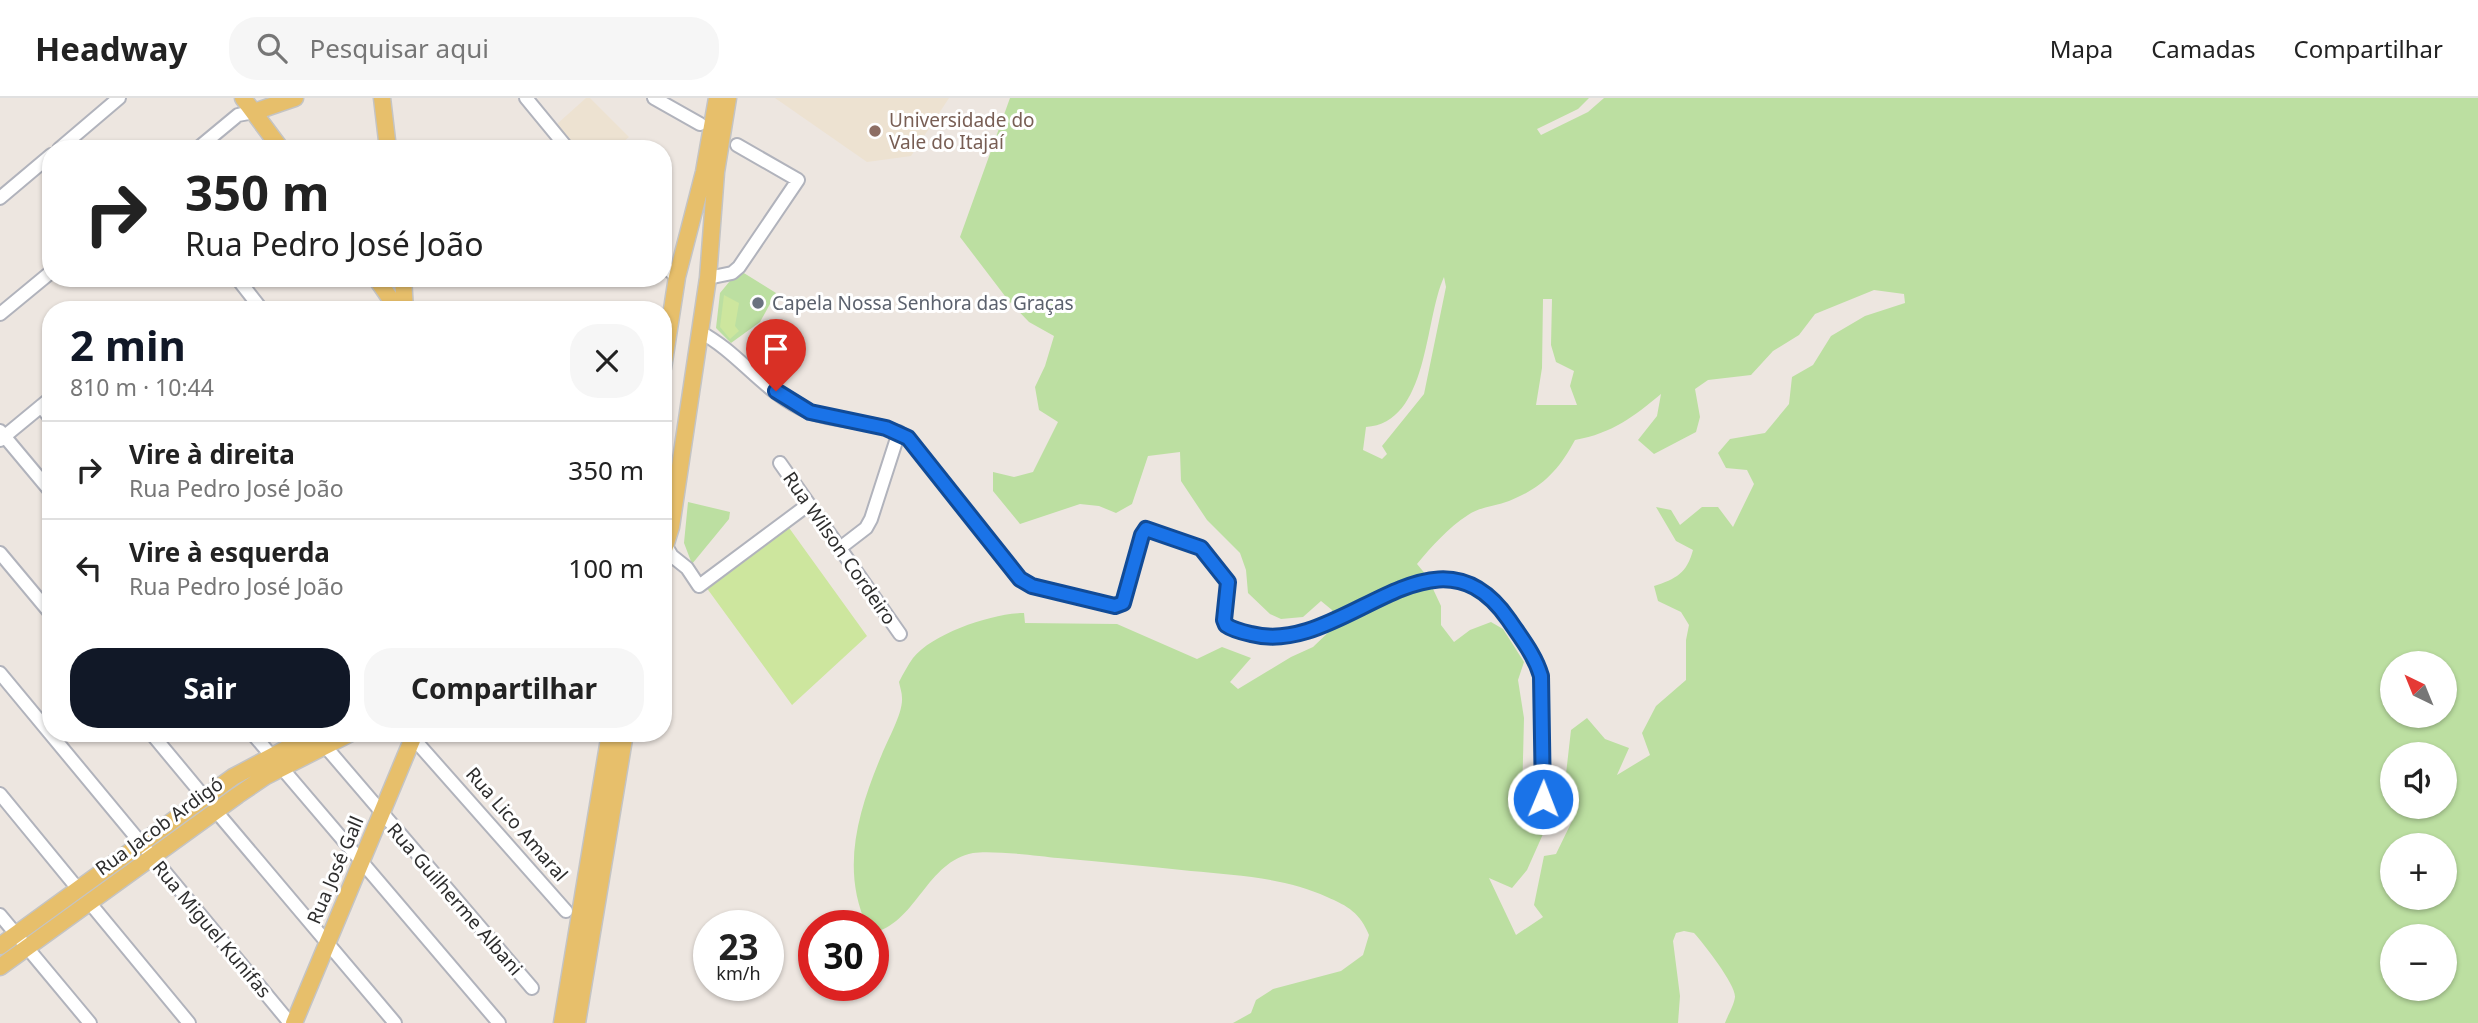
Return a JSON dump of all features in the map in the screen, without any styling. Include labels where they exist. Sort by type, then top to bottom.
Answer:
[{"type":"main road","points":[[243,98],[274,140]]},
{"type":"main road","points":[[254,112],[295,98]]},
{"type":"main road","points":[[382,98],[386,140]]},
{"type":"main road","points":[[672,308],[677,277],[699,194],[717,98]]},
{"type":"main road","points":[[672,520],[708,278],[716,172],[728,98]]},
{"type":"main road","points":[[677,277],[681,272],[694,268],[701,270],[708,278]]},
{"type":"main road","name":"Rua Jacob Ardigó","points":[[0,946],[84,895],[210,804],[242,772],[276,762],[309,742]]},
{"type":"main road","name":"Rua José Gall","points":[[292,1023],[410,742]]},
{"type":"main road","points":[[562,1023],[609,742]]},
{"type":"main road","points":[[577,1023],[624,742]]},
{"type":"main road","name":"Rua Jacob Ardigó","points":[[0,967],[27,947],[84,895]]},
{"type":"street","points":[[70,140],[119,98]]},
{"type":"street","points":[[526,98],[561,140]]},
{"type":"street","points":[[654,98],[700,124]]},
{"type":"street","points":[[208,140],[238,115],[254,112]]},
{"type":"street","points":[[708,278],[732,273],[739,267],[798,180],[737,145]]},
{"type":"street","points":[[0,198],[42,163]]},
{"type":"street","points":[[672,273],[677,277]]},
{"type":"street","points":[[0,314],[42,279]]},
{"type":"street","points":[[244,287],[255,301]]},
{"type":"street","points":[[700,332],[787,400],[810,412],[899,432],[922,453],[1020,579],[1032,586],[1120,606],[1146,529],[1201,548],[1228,582],[1224,620],[1226,625],[1266,638],[1296,635],[1316,628],[1408,586],[1430,579],[1458,581],[1485,593],[1499,605],[1537,663],[1541,676],[1543,799]]},
{"type":"street","points":[[42,405],[1,436],[42,482]]},
{"type":"street","points":[[840,548],[866,528],[871,519],[899,432]]},
{"type":"street","name":"Rua Wilson Cordeiro","points":[[780,463],[900,634]]},
{"type":"street","points":[[672,556],[687,568],[699,586],[809,504]]},
{"type":"street","points":[[0,553],[42,603]]},
{"type":"street","name":"Rua Miguel Kunifas","points":[[0,673],[42,724]]},
{"type":"street","name":"Rua Miguel Kunifas","points":[[57,742],[292,1023]]},
{"type":"street","points":[[158,742],[394,1023]]},
{"type":"street","points":[[259,742],[499,1023]]},
{"type":"street","name":"Rua Guilherme Albani","points":[[321,742],[532,988]]},
{"type":"street","name":"Rua Lico Amaral","points":[[419,742],[566,911]]},
{"type":"street","points":[[0,794],[189,1023]]},
{"type":"street","points":[[0,915],[90,1023]]},
{"type":"shaded area","points":[[586,98],[590,98],[629,137],[625,140],[570,140],[557,124]]},
{"type":"shaded area","name":"Universidade do Vale do Itajaí","points":[[775,98],[949,98],[911,156],[867,162]]},
{"type":"green space","points":[[1010,98],[1589,98],[1578,109],[1537,129],[1541,135],[1588,112],[1604,98],[2478,98],[2478,1023],[1725,1023],[1735,997],[1734,991],[1699,938],[1694,933],[1684,931],[1676,933],[1673,941],[1680,996],[1678,1023],[1233,1023],[1251,1013],[1256,1000],[1273,989],[1341,971],[1363,955],[1369,935],[1353,911],[1295,885],[1260,878],[1003,853],[981,852],[957,858],[944,867],[902,916],[889,926],[889,910],[861,910],[855,882],[856,839],[866,796],[902,704],[899,682],[913,658],[934,640],[964,626],[1011,614],[1024,613],[1025,623],[1117,624],[1197,659],[1222,647],[1251,658],[1230,682],[1238,689],[1313,647],[1336,625],[1332,610],[1321,601],[1303,617],[1281,619],[1270,614],[1248,593],[1246,570],[1240,553],[1207,520],[1181,481],[1180,452],[1148,456],[1132,504],[1116,513],[1099,506],[1080,504],[1020,524],[993,491],[993,472],[1014,477],[1033,472],[1058,422],[1039,410],[1035,387],[1054,336],[1029,322],[1008,300],[960,237]],"holes":[[[1444,277],[1446,287],[1424,394],[1382,446],[1387,454],[1382,459],[1363,450],[1366,427],[1387,421],[1402,408],[1413,389],[1421,367]],[[1874,290],[1904,294],[1905,303],[1865,316],[1831,336],[1813,365],[1792,377],[1789,404],[1765,433],[1730,439],[1718,453],[1726,468],[1747,470],[1754,484],[1733,527],[1718,507],[1702,507],[1680,525],[1671,510],[1656,507],[1676,541],[1693,550],[1680,574],[1654,586],[1658,601],[1681,612],[1689,625],[1686,640],[1686,680],[1656,706],[1642,733],[1650,755],[1617,775],[1629,748],[1605,739],[1587,718],[1571,730],[1562,809],[1574,817],[1556,854],[1544,856],[1534,905],[1543,917],[1516,935],[1489,878],[1512,888],[1527,870],[1543,834],[1543,812],[1527,813],[1522,799],[1524,718],[1518,680],[1524,662],[1503,629],[1491,622],[1470,630],[1454,642],[1441,625],[1441,606],[1427,576],[1417,564],[1447,531],[1472,512],[1509,501],[1540,484],[1556,469],[1575,440],[1601,433],[1622,423],[1661,394],[1657,416],[1638,440],[1654,454],[1696,432],[1700,417],[1695,389],[1708,380],[1751,375],[1773,351],[1799,335],[1815,314]],[[1543,299],[1552,299],[1551,345],[1556,362],[1574,371],[1570,386],[1577,405],[1536,405],[1542,368]]]},
{"type":"green space","points":[[739,270],[776,293],[760,322],[731,343],[716,328],[720,293]]},
{"type":"green space","points":[[724,295],[739,303],[735,326],[739,331],[730,339],[720,327]]},
{"type":"green space","points":[[688,502],[730,512],[729,519],[692,564],[684,543]]},
{"type":"green space","points":[[787,525],[867,636],[792,705],[706,587]]},
{"type":"place","name":"Universidade do Vale do Itajaí","points":[[875,131]]},
{"type":"place","name":"Capela Nossa Senhora das Graças","points":[[758,303]]},
{"type":"route","points":[[776,391],[810,412],[886,428],[908,438],[1020,579],[1032,586],[1120,606],[1146,529],[1201,548],[1228,582],[1224,620],[1226,625],[1266,638],[1296,635],[1316,628],[1420,581],[1443,578],[1473,586],[1499,605],[1537,663],[1541,676],[1543,799]]}]
